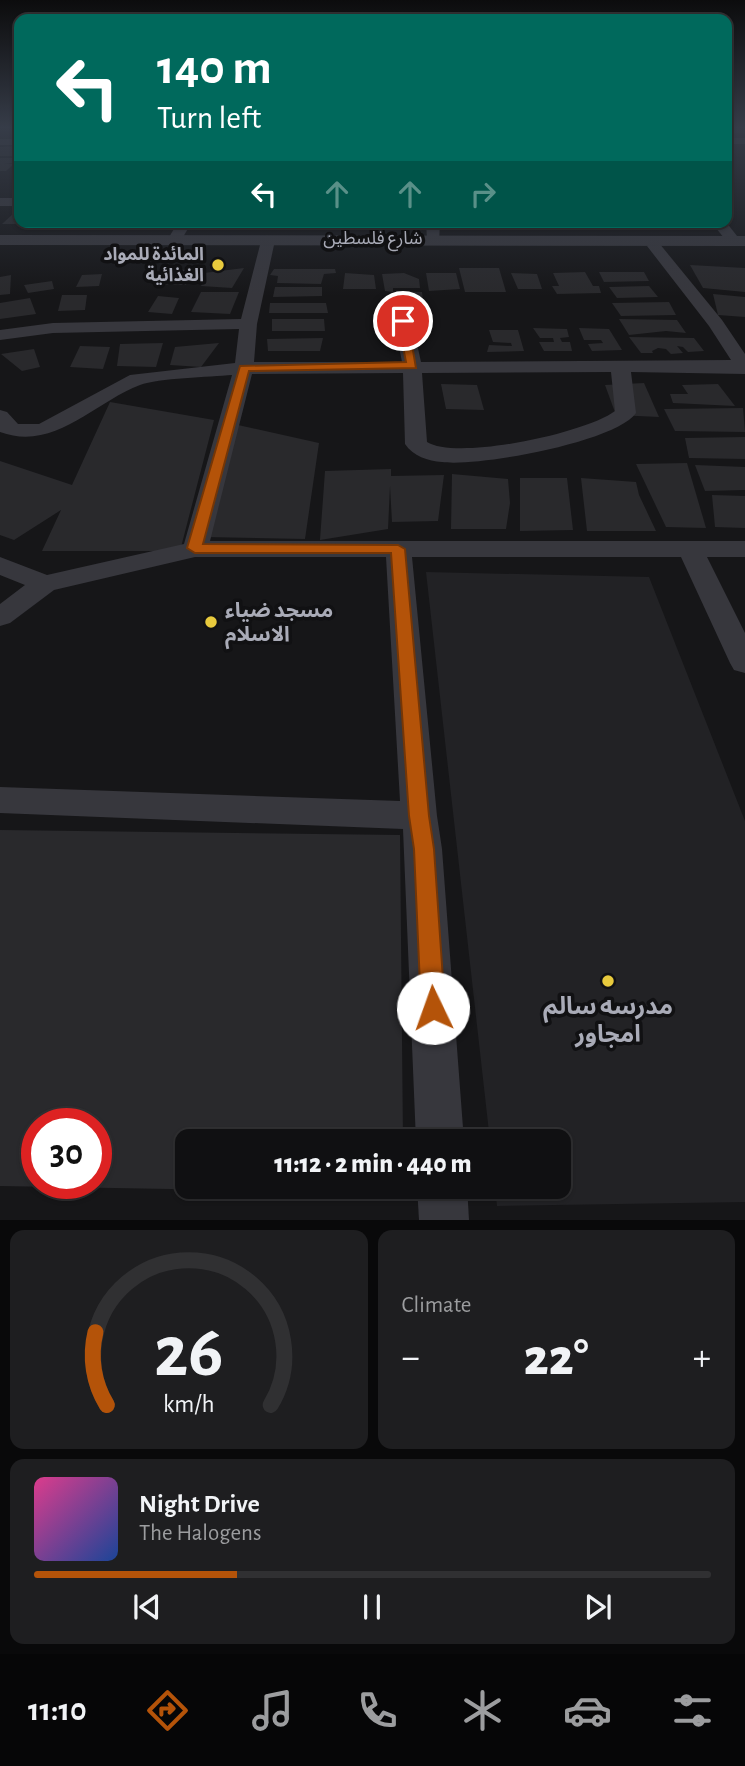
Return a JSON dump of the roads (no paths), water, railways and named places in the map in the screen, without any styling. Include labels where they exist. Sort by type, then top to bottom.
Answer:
[{"type":"street","points":[[175,239],[181,228]]},
{"type":"street","points":[[725,228],[741,242]]},
{"type":"street","name":"شارع فلسطين","points":[[0,245],[433,231],[741,242]]},
{"type":"street","name":"شارع فلسطين","points":[[0,240],[267,245],[654,246],[741,242]]},
{"type":"street","points":[[195,548],[244,368],[248,324],[267,245]]},
{"type":"street","points":[[654,246],[716,324],[744,367]]},
{"type":"street","points":[[403,321],[412,365],[416,444],[434,454],[455,456],[502,450],[575,436],[619,421],[626,413],[620,365]]},
{"type":"street","points":[[0,335],[53,328],[248,324]]},
{"type":"street","points":[[716,324],[735,326]]},
{"type":"street","points":[[0,416],[8,426],[16,430],[43,430],[137,379],[244,368],[412,365],[744,367]]},
{"type":"street","points":[[0,617],[45,583],[195,548],[745,549]]},
{"type":"street","points":[[398,549],[419,816],[424,849],[439,1129]]},
{"type":"street","points":[[690,549],[745,663]]},
{"type":"street","points":[[0,565],[45,583]]},
{"type":"street","points":[[0,800],[419,816]]},
{"type":"street","points":[[443,1199],[444,1220]]},
{"type":"place","name":"المائدة للمواد الغذائية","points":[[218,265]]},
{"type":"place","name":"مسجد ضياء الاسلام","points":[[211,622]]},
{"type":"place","name":"مدرسه سالم امجاور","points":[[608,981]]}]
